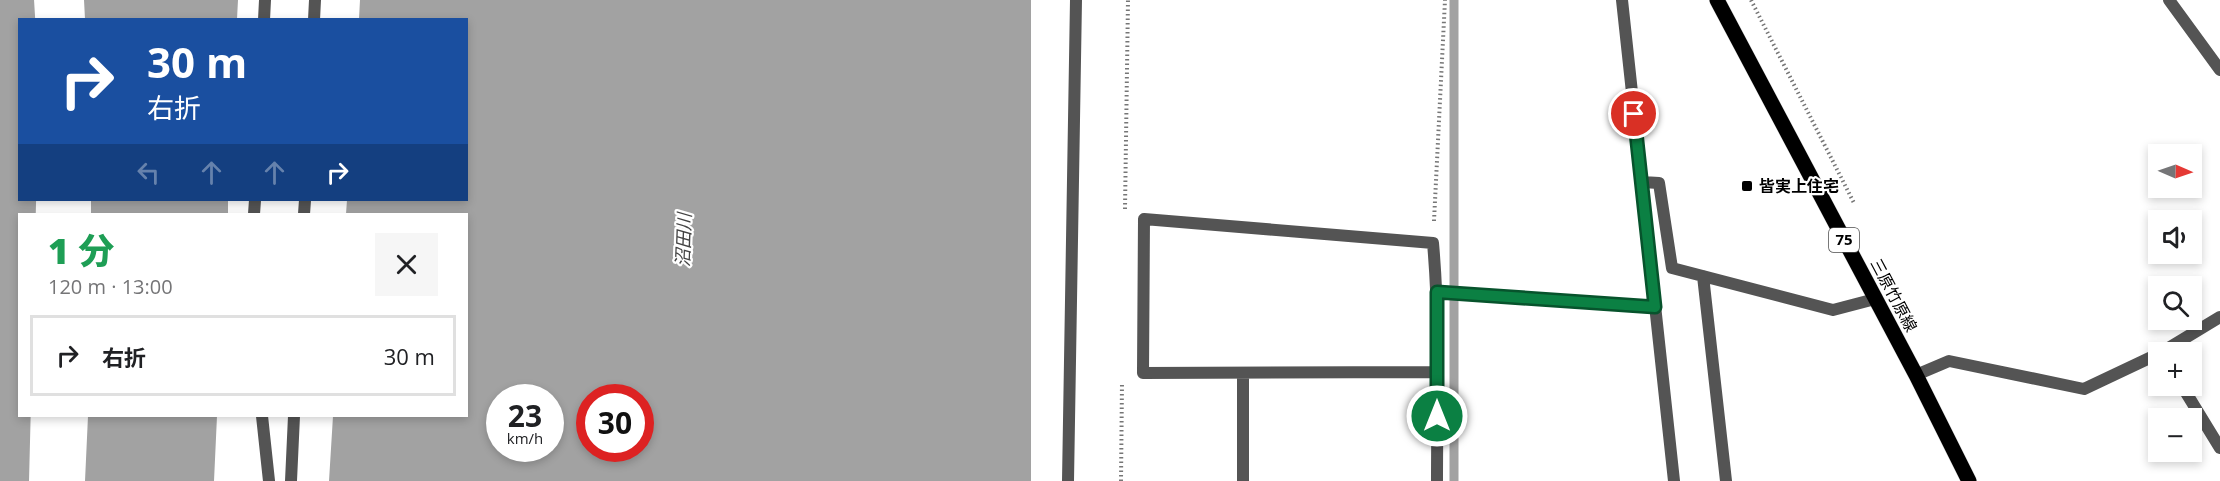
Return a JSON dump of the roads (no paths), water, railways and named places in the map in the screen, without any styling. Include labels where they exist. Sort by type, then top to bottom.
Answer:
[{"type":"main road","name":"三原竹原線","points":[[1717,0],[1916,375],[1969,481]]},
{"type":"street","points":[[264,18],[265,0]]},
{"type":"street","points":[[314,18],[315,0]]},
{"type":"street","points":[[1068,481],[1076,0]]},
{"type":"street","points":[[1622,0],[1674,481]]},
{"type":"street","points":[[2169,0],[2220,70]]},
{"type":"street","points":[[1642,182],[1659,183],[1672,268],[1833,310],[1875,298]]},
{"type":"street","points":[[1437,372],[1143,373],[1144,219],[1433,243],[1437,292],[1437,372],[1437,481]]},
{"type":"street","points":[[1703,276],[1726,481]]},
{"type":"street","points":[[1437,292],[1655,307]]},
{"type":"street","points":[[2178,342],[2220,317]]},
{"type":"street","points":[[1916,375],[1949,361],[2084,389],[2148,359]]},
{"type":"street","points":[[1243,373],[1243,481]]},
{"type":"street","points":[[2188,396],[2220,448]]},
{"type":"street","points":[[262,417],[269,481]]},
{"type":"street","points":[[291,481],[294,417]]},
{"type":"water","points":[[84,0],[238,0],[237,18],[85,18]]},
{"type":"water","name":"沼田川","points":[[360,0],[1031,0],[1031,481],[329,481],[333,417],[468,417],[468,213],[346,213],[347,201],[468,201],[468,18],[359,18]]},
{"type":"water","points":[[91,201],[228,201],[228,213],[91,213]]},
{"type":"water","points":[[88,417],[217,417],[214,481],[85,481]]},
{"type":"waterway","points":[[1,481],[11,84],[6,0]]},
{"type":"waterway","points":[[1454,0],[1454,481]]},
{"type":"place","name":"皆実上住宅","points":[[1747,186]]}]
